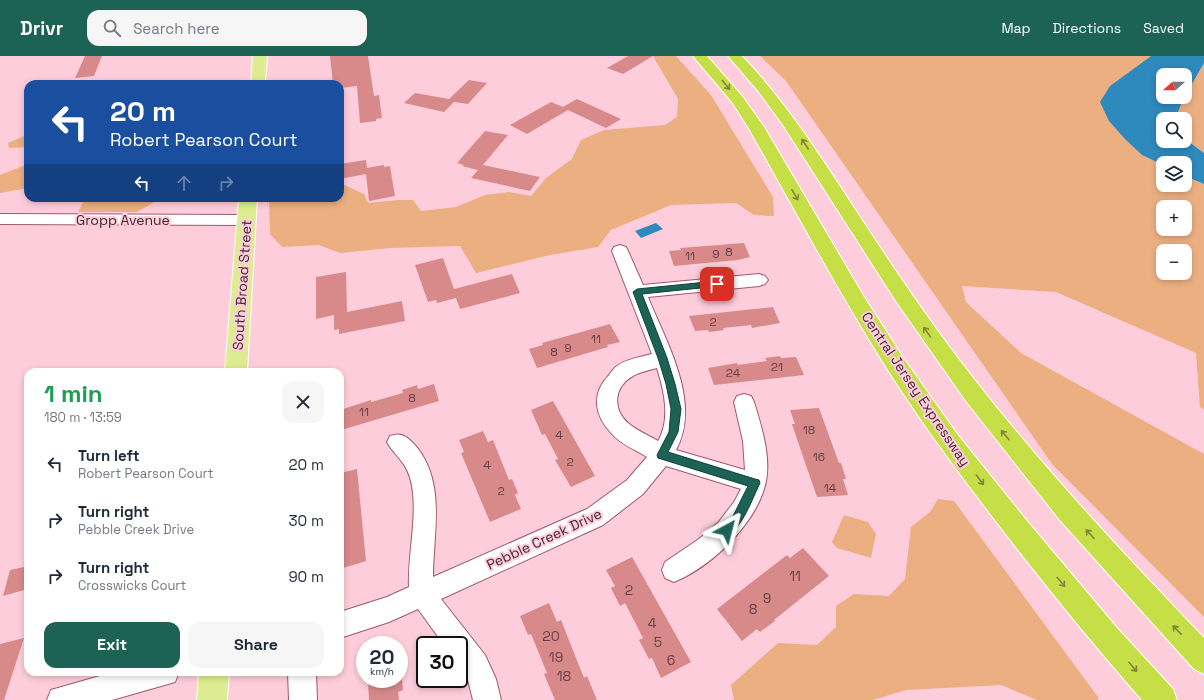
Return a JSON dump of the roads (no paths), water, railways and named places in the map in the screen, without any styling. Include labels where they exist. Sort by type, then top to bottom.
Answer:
[{"type":"highway","name":"Central Jersey Expressway","points":[[700,56],[737,99],[756,127],[860,308],[896,365],[949,441],[1018,530],[1107,638],[1162,700]]},
{"type":"highway","points":[[735,56],[770,95],[792,124],[902,296],[944,356],[994,422],[1069,512],[1204,659]]},
{"type":"main road","points":[[258,80],[260,56]]},
{"type":"main road","name":"South Broad Street","points":[[236,368],[248,202]]},
{"type":"main road","points":[[212,700],[214,676]]},
{"type":"street","name":"Gropp Avenue","points":[[0,219],[247,220]]},
{"type":"street","name":"Pebble Creek Drive","points":[[344,624],[388,609],[595,518],[621,500],[642,482],[662,455],[673,432],[676,409],[671,384],[663,358],[620,251]]},
{"type":"street","points":[[637,292],[759,280]]},
{"type":"street","points":[[663,358],[638,365],[624,372],[609,388],[606,398],[608,410],[612,419],[620,429],[662,455],[755,483]]},
{"type":"street","points":[[674,570],[719,538],[736,522],[755,483],[756,452],[744,402]]},
{"type":"street","points":[[398,442],[410,455],[419,470],[424,489],[425,510],[421,563],[422,594],[473,661],[482,680],[487,700]]},
{"type":"street","points":[[61,700],[150,676]]},
{"type":"street","points":[[302,676],[303,700]]},
{"type":"water","points":[[1151,56],[1204,56],[1204,63],[1192,84],[1192,68],[1156,68],[1156,104],[1181,104],[1178,112],[1156,112],[1156,148],[1192,148],[1192,144],[1204,153],[1204,184],[1192,179],[1192,156],[1156,156],[1156,162],[1142,155],[1125,139],[1109,121],[1100,102],[1110,86]]},
{"type":"water","points":[[656,223],[663,229],[641,238],[635,231]]}]
